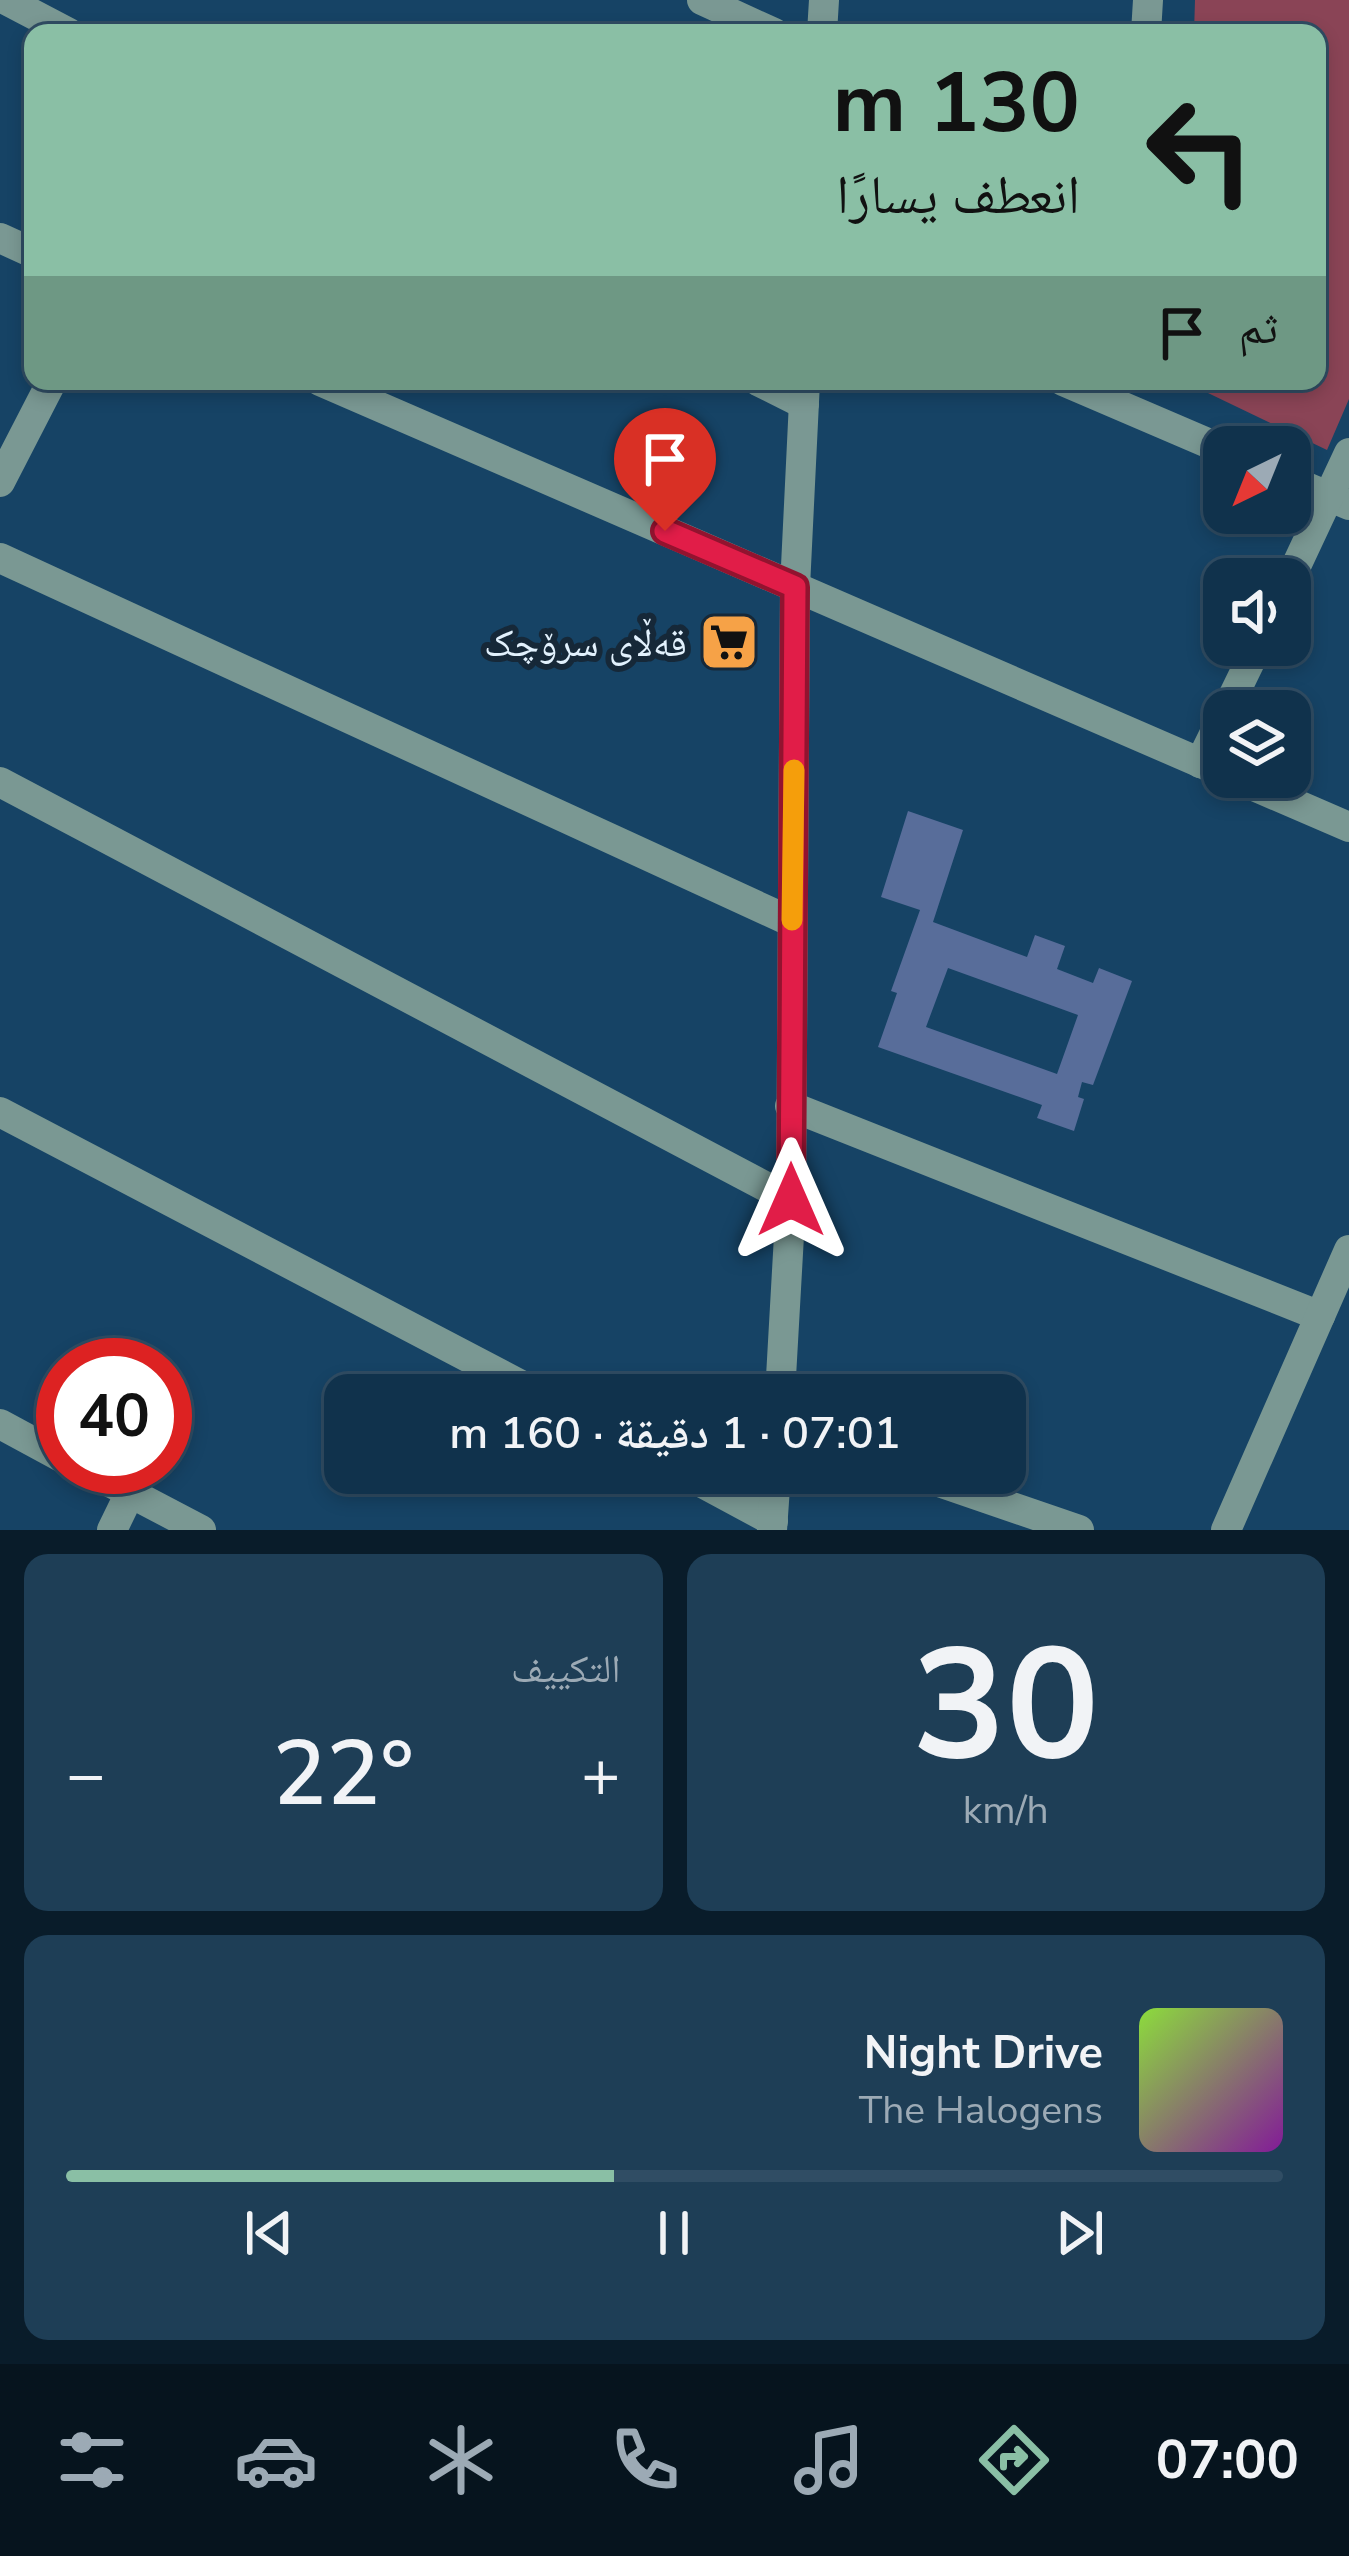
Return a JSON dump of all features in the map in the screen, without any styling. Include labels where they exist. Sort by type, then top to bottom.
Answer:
[{"type":"street","points":[[5,0],[52,24]]},
{"type":"street","points":[[702,0],[754,24]]},
{"type":"street","points":[[0,482],[47,390]]},
{"type":"street","points":[[341,390],[1203,764]]},
{"type":"street","points":[[781,1374],[791,1200],[795,587],[804,392]]},
{"type":"street","points":[[1132,395],[1203,437]]},
{"type":"street","points":[[1303,558],[1339,501],[1349,453]]},
{"type":"street","points":[[1311,488],[1339,501]]},
{"type":"street","points":[[0,558],[792,922]]},
{"type":"street","points":[[0,782],[791,1200]]},
{"type":"street","points":[[1282,798],[1349,827]]},
{"type":"street","points":[[790,1106],[1320,1316]]},
{"type":"street","points":[[4,1124],[498,1374]]},
{"type":"street","points":[[1226,1530],[1349,1250]]},
{"type":"street","points":[[0,1424],[36,1443]]},
{"type":"street","points":[[112,1530],[130,1494]]},
{"type":"street","points":[[132,1494],[201,1530]]},
{"type":"street","points":[[718,1494],[772,1526],[774,1494]]},
{"type":"street","points":[[974,1494],[1078,1530]]},
{"type":"shaded area","points":[[1195,0],[1349,0],[1349,399],[1327,450],[1311,442],[1311,426],[1277,426],[1202,390],[1326,390],[1326,24],[1194,24]]},
{"type":"building","points":[[908,811],[963,830],[933,922],[1027,957],[1035,935],[1065,946],[1057,969],[1093,983],[1099,968],[1132,981],[1093,1085],[1082,1082],[1078,1097],[1084,1099],[1074,1131],[1037,1118],[1042,1105],[878,1047],[897,993],[891,991],[920,910],[881,897]],"holes":[[[948,968],[1078,1015],[1057,1074],[926,1027]]]},
{"type":"slow traffic","points":[[792,920],[794,770]]},
{"type":"place","name":"قەڵای سرۆچک","points":[[729,642]]},
{"type":"route","points":[[665,531],[795,587],[791,1200]]}]
